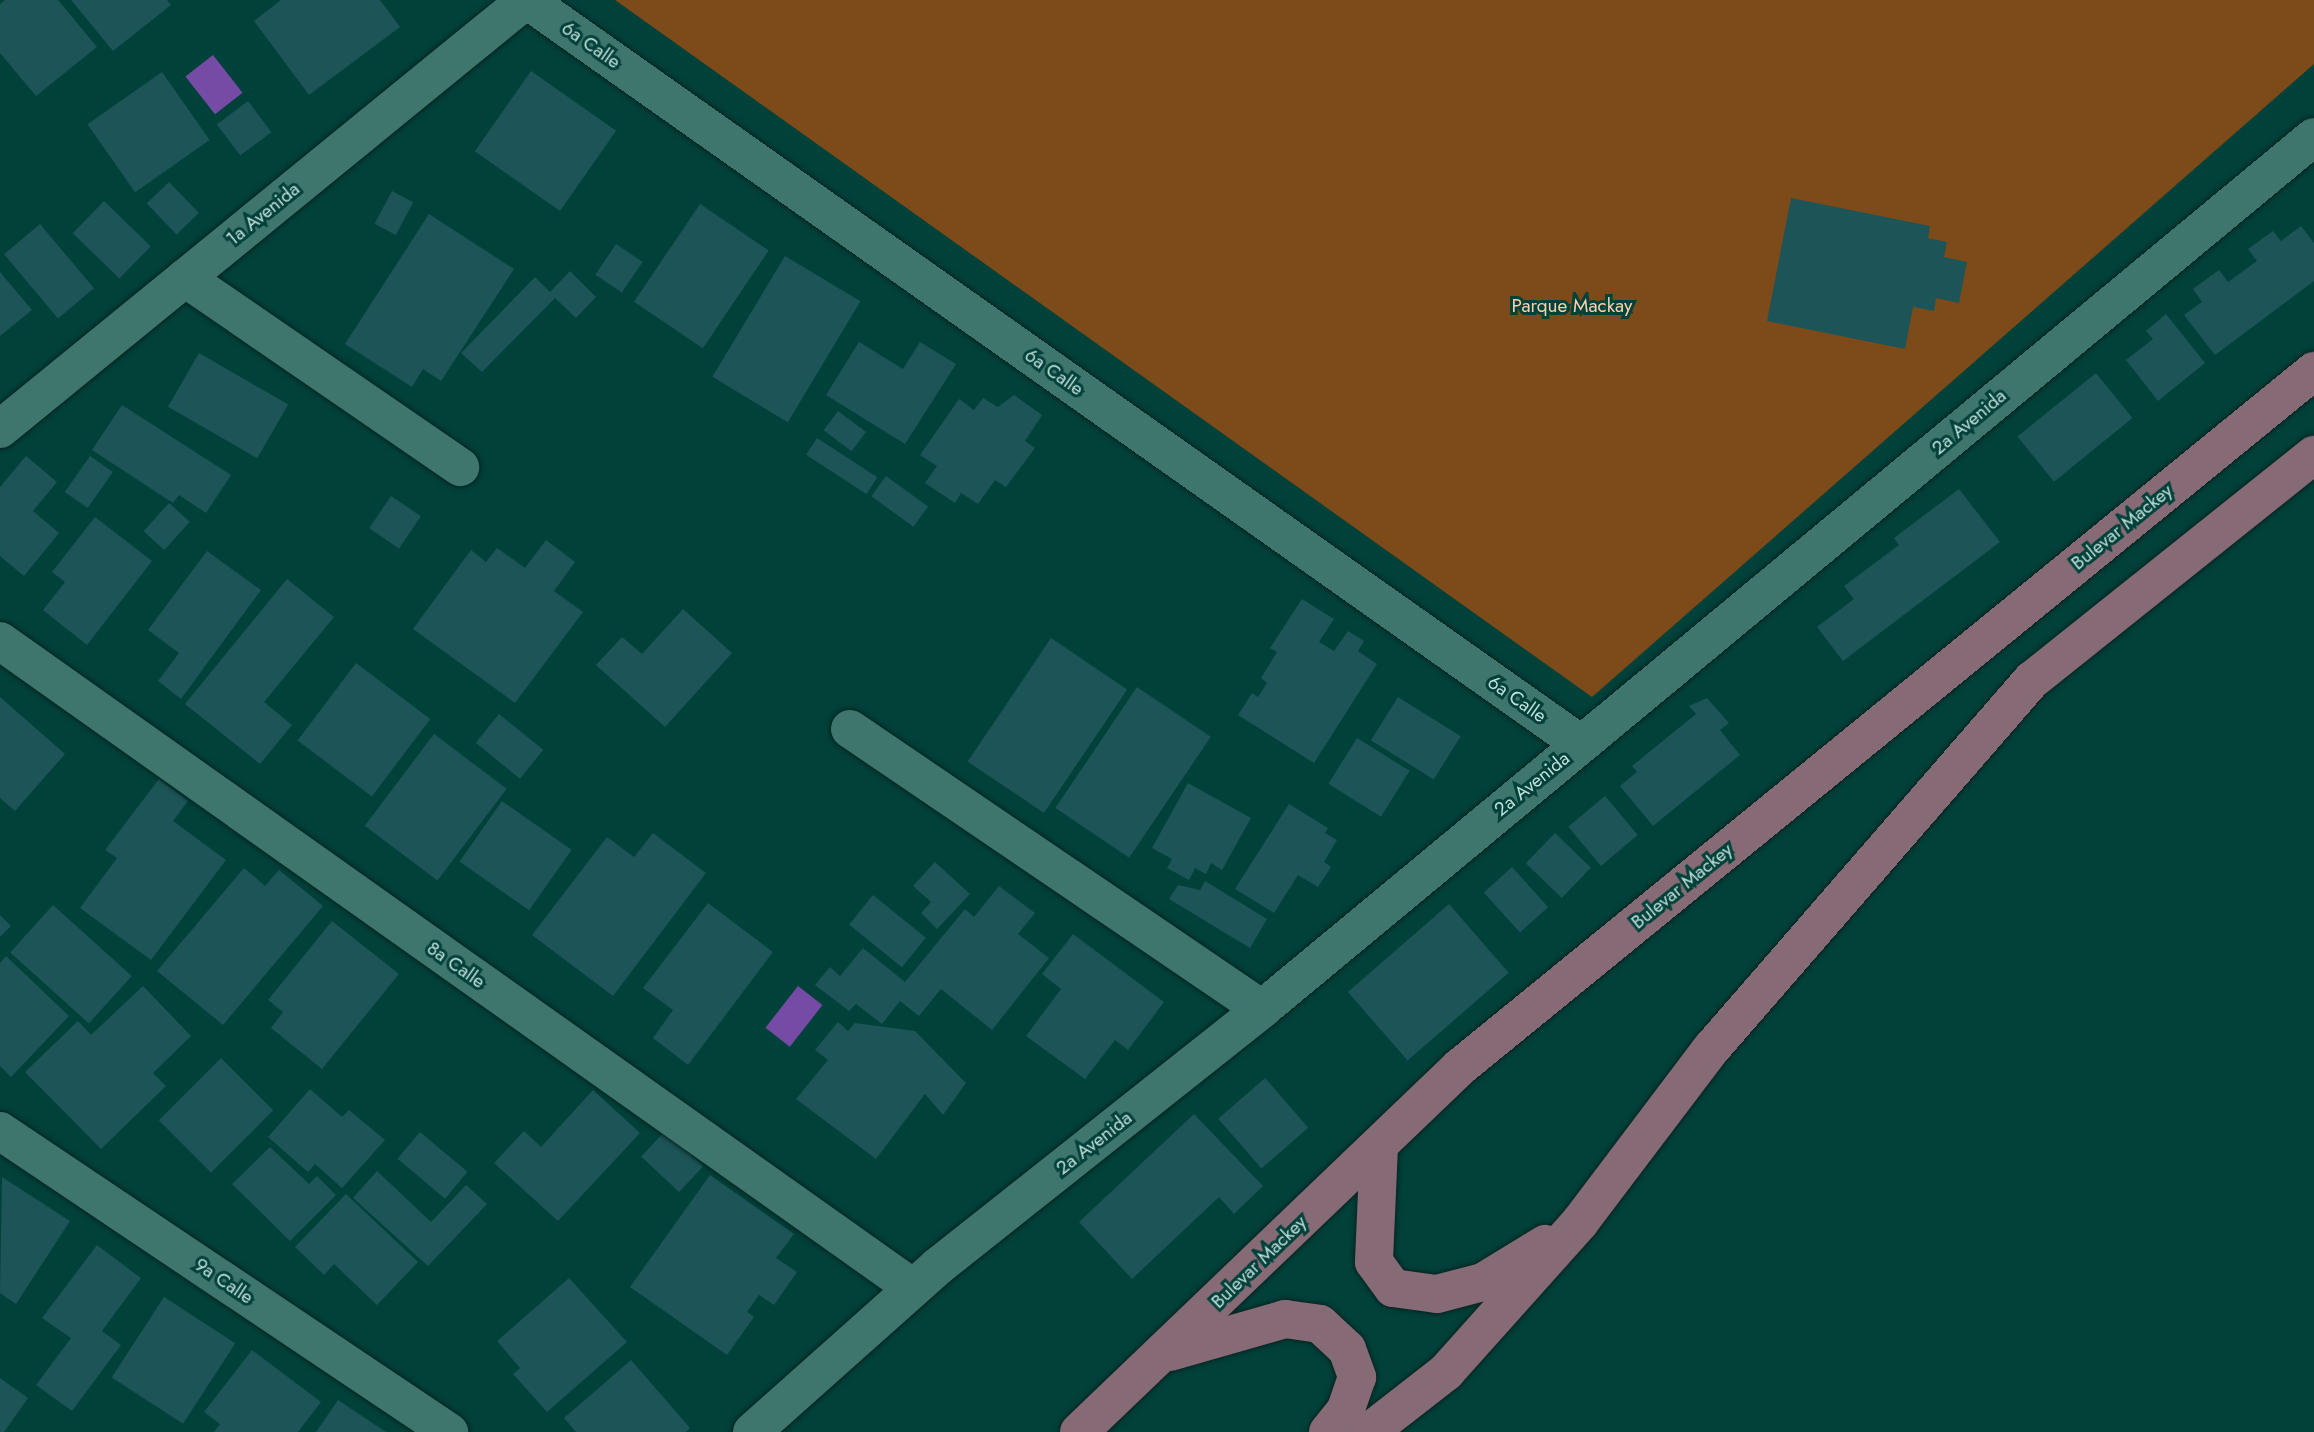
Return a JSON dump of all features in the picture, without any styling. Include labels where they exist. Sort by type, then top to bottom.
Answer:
[{"type":"main road","name":"Bulevar Mackey","points":[[1079,1432],[1471,1058],[2314,371]]},
{"type":"main road","points":[[1369,1432],[1446,1372],[1580,1222],[1711,1049],[2032,680],[2314,455]]},
{"type":"main road","points":[[1379,1146],[1374,1262],[1393,1288],[1437,1294],[1483,1282],[1580,1222]]},
{"type":"main road","points":[[1163,1354],[1285,1320],[1320,1324],[1347,1349],[1357,1377],[1345,1411],[1328,1432]]},
{"type":"street","name":"1a Avenida","points":[[0,429],[527,0]]},
{"type":"street","name":"6a Calle","points":[[527,0],[1581,744]]},
{"type":"street","name":"2a Avenida","points":[[752,1432],[913,1288],[1262,1009],[2314,137]]},
{"type":"street","points":[[185,278],[460,467]]},
{"type":"street","name":"8a Calle","points":[[0,641],[913,1288]]},
{"type":"street","points":[[850,729],[1262,1009]]},
{"type":"street","name":"9a Calle","points":[[0,1131],[449,1432]]},
{"type":"green space","name":"Parque Mackay","points":[[615,0],[2314,0],[2314,64],[1592,697]]},
{"type":"shaded area","points":[[213,55],[243,93],[215,114],[185,77]]},
{"type":"shaded area","points":[[798,986],[822,1005],[790,1047],[765,1028]]},
{"type":"building","points":[[5,0],[58,0],[97,47],[36,96],[0,53],[0,4]]},
{"type":"building","points":[[71,0],[167,0],[171,5],[113,51]]},
{"type":"building","points":[[281,0],[380,0],[400,27],[309,95],[254,21]]},
{"type":"building","points":[[531,71],[616,131],[560,211],[475,151]]},
{"type":"building","points":[[162,72],[210,140],[135,192],[87,124]]},
{"type":"building","points":[[248,101],[271,132],[240,156],[217,124]]},
{"type":"building","points":[[169,182],[199,213],[177,234],[147,204]]},
{"type":"building","points":[[392,191],[413,202],[396,235],[375,224]]},
{"type":"building","points":[[1791,198],[1930,226],[1928,238],[1947,242],[1944,257],[1967,262],[1959,303],[1936,298],[1934,311],[1913,307],[1905,349],[1767,321]]},
{"type":"building","points":[[104,201],[151,246],[119,279],[73,233]]},
{"type":"building","points":[[700,204],[769,250],[703,348],[634,302]]},
{"type":"building","points":[[429,214],[514,269],[441,381],[423,369],[412,387],[345,344]]},
{"type":"building","points":[[40,224],[94,288],[58,319],[4,254]]},
{"type":"building","points":[[2301,226],[2314,243],[2314,281],[2215,355],[2184,315],[2202,302],[2193,289],[2219,270],[2228,282],[2257,261],[2248,249],[2273,231],[2281,241]]},
{"type":"building","points":[[616,244],[643,262],[622,293],[595,275]]},
{"type":"building","points":[[785,256],[860,301],[788,422],[712,377]]},
{"type":"building","points":[[570,271],[596,297],[576,318],[555,298],[482,372],[461,353],[535,277],[550,292]]},
{"type":"building","points":[[0,272],[32,310],[0,336]]},
{"type":"building","points":[[2166,314],[2205,363],[2158,401],[2126,360],[2153,339],[2146,331]]},
{"type":"building","points":[[859,342],[903,369],[920,342],[956,364],[905,444],[826,395]]},
{"type":"building","points":[[199,353],[288,404],[257,458],[168,407]]},
{"type":"building","points":[[2096,373],[2133,418],[2054,482],[2018,437]]},
{"type":"building","points":[[1014,395],[1042,415],[1025,441],[1035,448],[1006,487],[995,480],[978,504],[961,493],[955,503],[925,483],[937,466],[920,455],[959,399],[974,410],[983,398],[998,407]]},
{"type":"building","points":[[122,405],[231,475],[206,513],[179,495],[173,503],[92,450]]},
{"type":"building","points":[[838,411],[866,432],[852,451],[824,430]]},
{"type":"building","points":[[817,438],[877,477],[866,494],[806,455]]},
{"type":"building","points":[[26,456],[57,482],[33,511],[59,533],[24,576],[0,556],[0,487]]},
{"type":"building","points":[[90,456],[113,472],[88,508],[65,492]]},
{"type":"building","points":[[886,476],[928,507],[913,527],[871,496]]},
{"type":"building","points":[[1959,489],[2000,542],[1843,661],[1817,627],[1854,599],[1844,586],[1899,545],[1894,538]]},
{"type":"building","points":[[391,496],[421,516],[399,548],[369,528]]},
{"type":"building","points":[[169,503],[190,522],[164,550],[144,531]]},
{"type":"building","points":[[95,517],[152,561],[87,645],[43,610],[65,582],[52,572]]},
{"type":"building","points":[[546,540],[575,562],[554,591],[583,612],[515,703],[413,629],[471,550],[486,562],[497,548],[525,568]]},
{"type":"building","points":[[207,551],[261,590],[181,699],[158,681],[179,653],[148,630]]},
{"type":"building","points":[[287,579],[334,617],[264,702],[292,725],[260,764],[185,704]]},
{"type":"building","points":[[1302,599],[1334,619],[1319,642],[1334,651],[1348,631],[1364,641],[1358,651],[1377,664],[1314,763],[1238,715],[1252,693],[1258,697],[1267,683],[1261,678],[1277,652],[1270,648]]},
{"type":"building","points":[[683,609],[732,653],[665,727],[596,665],[622,637],[642,654]]},
{"type":"building","points":[[1051,638],[1127,689],[1044,813],[968,762]]},
{"type":"building","points":[[356,663],[430,719],[372,796],[298,740]]},
{"type":"building","points":[[1137,687],[1211,737],[1129,858],[1055,808]]},
{"type":"building","points":[[0,697],[65,754],[15,811],[0,798]]},
{"type":"building","points":[[1398,697],[1461,736],[1434,779],[1371,740]]},
{"type":"building","points":[[1707,698],[1729,723],[1720,730],[1740,755],[1653,826],[1620,786],[1637,772],[1632,766],[1696,714],[1689,706]]},
{"type":"building","points":[[499,714],[543,750],[520,779],[476,743]]},
{"type":"building","points":[[434,734],[507,789],[437,881],[365,826]]},
{"type":"building","points":[[1357,738],[1410,771],[1381,817],[1328,784]]},
{"type":"building","points":[[159,779],[188,801],[173,821],[226,860],[151,960],[80,908],[117,858],[105,850]]},
{"type":"building","points":[[1188,783],[1251,818],[1222,870],[1211,863],[1206,874],[1195,868],[1189,880],[1167,868],[1172,859],[1152,848]]},
{"type":"building","points":[[1605,796],[1638,835],[1601,866],[1568,827]]},
{"type":"building","points":[[502,801],[572,850],[529,910],[460,862]]},
{"type":"building","points":[[1289,804],[1328,828],[1325,833],[1337,840],[1324,862],[1331,867],[1318,887],[1298,875],[1274,913],[1235,889]]},
{"type":"building","points":[[653,833],[706,873],[613,996],[532,935],[607,837],[634,857]]},
{"type":"building","points":[[1555,833],[1591,868],[1562,898],[1526,863]]},
{"type":"building","points":[[935,862],[970,894],[937,929],[921,913],[931,902],[913,886]]},
{"type":"building","points":[[1512,867],[1548,907],[1520,933],[1484,892]]},
{"type":"building","points":[[244,868],[265,886],[279,870],[323,906],[223,1025],[157,971]]},
{"type":"building","points":[[1205,881],[1267,919],[1250,948],[1169,899],[1178,885],[1200,890]]},
{"type":"building","points":[[999,886],[1035,913],[1018,934],[1049,958],[992,1030],[941,989],[919,1016],[900,1001],[882,1024],[856,1004],[849,1011],[815,985],[830,967],[840,976],[863,948],[905,982],[965,909],[974,917]]},
{"type":"building","points":[[873,895],[926,938],[902,967],[849,925]]},
{"type":"building","points":[[708,903],[773,952],[688,1065],[653,1038],[673,1010],[643,988]]},
{"type":"building","points":[[1449,904],[1509,973],[1408,1061],[1348,992]]},
{"type":"building","points":[[53,905],[132,976],[89,1023],[10,953]]},
{"type":"building","points":[[0,915],[11,926],[0,937]]},
{"type":"building","points":[[332,921],[399,974],[322,1069],[271,1028],[283,1012],[268,1000]]},
{"type":"building","points":[[1073,934],[1164,1002],[1128,1050],[1115,1040],[1085,1079],[1026,1036],[1061,989],[1042,974]]},
{"type":"building","points":[[6,956],[69,1016],[11,1077],[0,1066],[0,963]]},
{"type":"building","points":[[143,986],[191,1036],[153,1073],[166,1086],[101,1149],[25,1072],[78,1021],[91,1035]]},
{"type":"building","points":[[838,1022],[848,1031],[855,1023],[915,1031],[966,1083],[943,1115],[925,1094],[876,1159],[796,1099],[828,1060],[815,1050]]},
{"type":"building","points":[[221,1058],[273,1110],[211,1173],[159,1120]]},
{"type":"building","points":[[1265,1078],[1308,1128],[1262,1168],[1218,1119]]},
{"type":"building","points":[[310,1089],[342,1117],[349,1110],[385,1140],[342,1188],[315,1164],[308,1172],[268,1137]]},
{"type":"building","points":[[593,1090],[640,1133],[558,1221],[494,1163],[524,1131],[541,1147]]},
{"type":"building","points":[[1194,1114],[1263,1186],[1234,1214],[1219,1197],[1132,1279],[1079,1222]]},
{"type":"building","points":[[665,1131],[703,1166],[679,1192],[641,1157]]},
{"type":"building","points":[[420,1132],[467,1172],[445,1199],[398,1159]]},
{"type":"building","points":[[270,1147],[309,1184],[317,1176],[336,1195],[290,1241],[232,1184]]},
{"type":"building","points":[[377,1171],[431,1222],[466,1185],[487,1204],[428,1266],[353,1198]]},
{"type":"building","points":[[710,1175],[794,1234],[776,1258],[797,1272],[774,1305],[759,1295],[747,1312],[754,1317],[727,1355],[630,1287]]},
{"type":"building","points":[[2,1177],[70,1221],[16,1304],[0,1293]]},
{"type":"building","points":[[346,1194],[418,1262],[377,1305],[334,1264],[324,1275],[295,1247]]},
{"type":"building","points":[[97,1245],[141,1278],[102,1331],[121,1345],[72,1411],[36,1385],[71,1338],[42,1318]]},
{"type":"building","points":[[569,1278],[627,1342],[547,1412],[513,1374],[520,1368],[497,1341]]},
{"type":"building","points":[[164,1297],[235,1343],[183,1424],[112,1378]]},
{"type":"building","points":[[252,1350],[321,1402],[298,1432],[214,1432],[220,1424],[204,1412]]},
{"type":"building","points":[[631,1360],[690,1428],[686,1432],[576,1432],[564,1418]]},
{"type":"building","points":[[0,1378],[28,1398],[4,1432],[0,1432]]},
{"type":"building","points":[[338,1400],[386,1432],[316,1432]]}]
